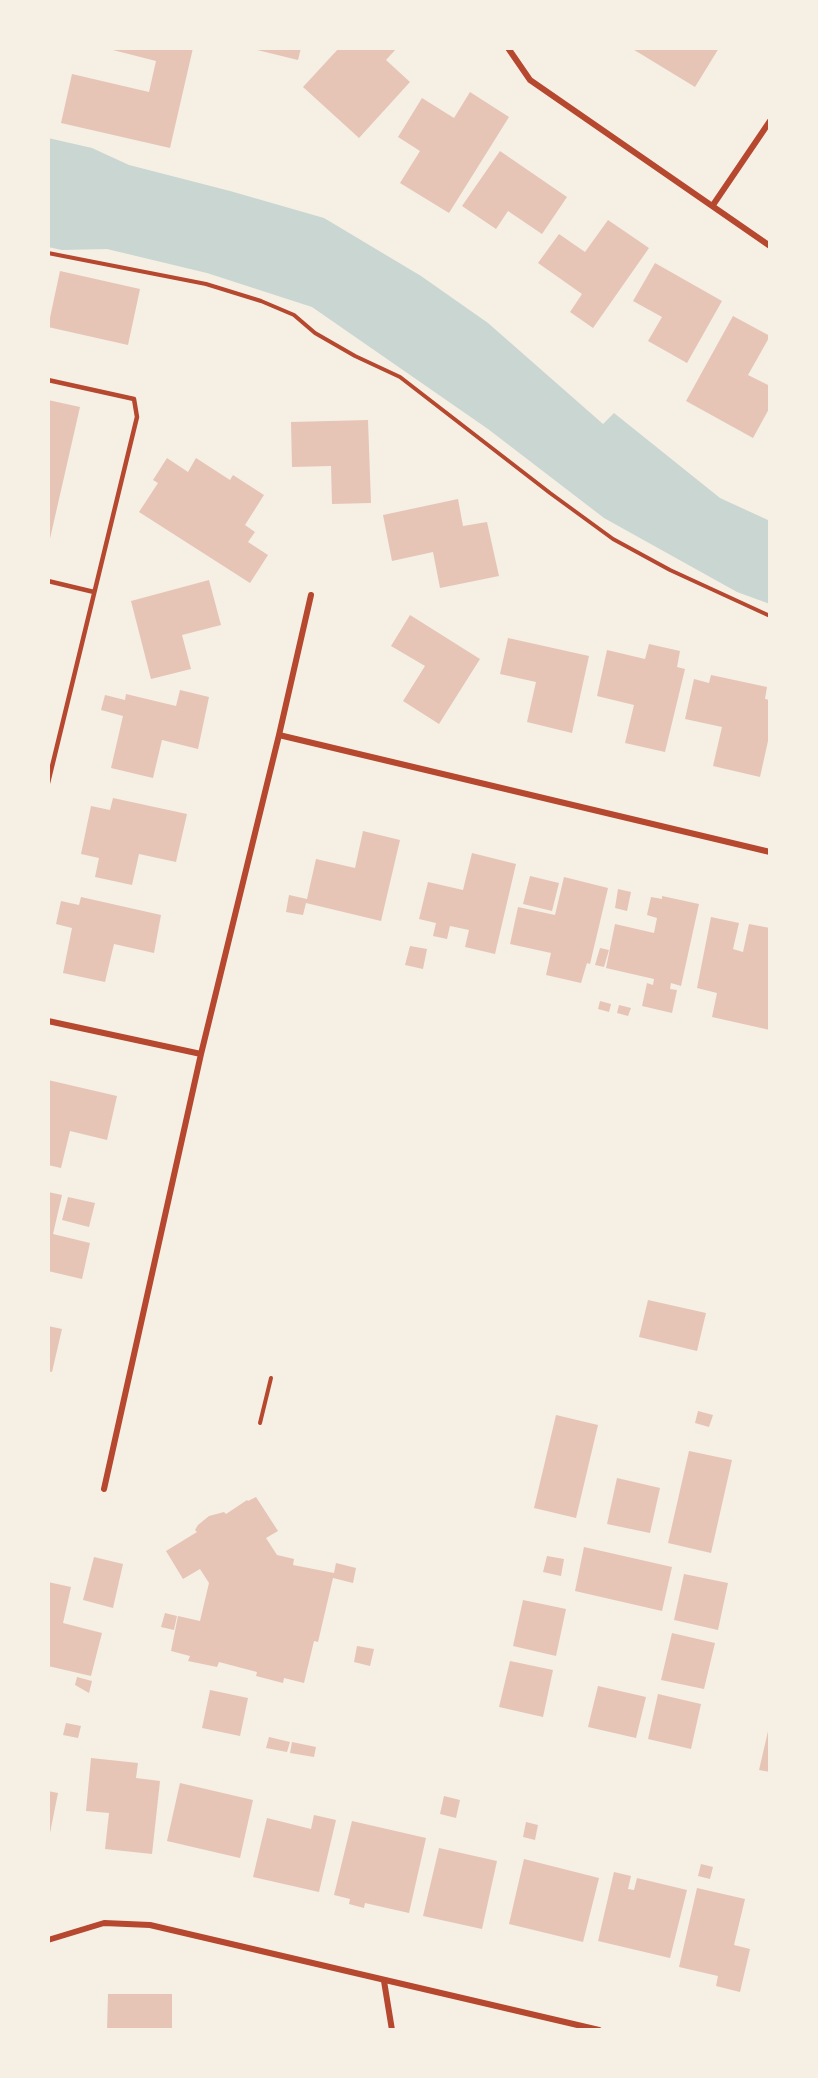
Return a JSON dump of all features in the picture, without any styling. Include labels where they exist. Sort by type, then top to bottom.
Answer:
[{"type":"street","points":[[508,48],[530,80],[770,246]]},
{"type":"street","points":[[713,205],[770,121]]},
{"type":"street","points":[[104,1489],[201,1054],[311,595]]},
{"type":"street","points":[[279,735],[770,852]]},
{"type":"street","points":[[48,1020],[201,1054]]},
{"type":"street","points":[[48,1940],[104,1923],[150,1925],[599,2030]]},
{"type":"street","points":[[384,1981],[392,2030]]},
{"type":"lane","points":[[48,380],[134,399],[137,417],[48,782]]},
{"type":"lane","points":[[48,581],[94,592]]},
{"type":"path","points":[[48,253],[206,284],[261,301],[294,315],[315,333],[355,356],[400,377],[541,486],[614,539],[670,570],[770,616]]},
{"type":"path","points":[[260,1423],[270,1377]]},
{"type":"shaded area","points":[[48,138],[92,148],[129,165],[324,218],[421,276],[488,323],[603,424],[614,413],[720,498],[770,521],[770,604],[737,592],[604,518],[488,429],[312,307],[207,273],[107,249],[62,250],[48,247]]},
{"type":"building","points":[[105,48],[193,48],[170,148],[61,123],[72,74],[149,92],[156,61]]},
{"type":"building","points":[[249,48],[301,48],[298,60]]},
{"type":"building","points":[[339,48],[397,48],[386,60],[410,82],[359,138],[303,87]]},
{"type":"building","points":[[631,48],[719,48],[695,87]]},
{"type":"building","points":[[470,92],[509,117],[449,213],[400,183],[420,151],[398,137],[422,98],[454,118]]},
{"type":"building","points":[[500,151],[567,197],[542,234],[508,211],[496,229],[462,206]]},
{"type":"building","points":[[608,220],[649,248],[593,328],[570,312],[582,294],[538,263],[559,234],[585,252]]},
{"type":"building","points":[[655,263],[722,301],[687,363],[648,341],[662,317],[633,301]]},
{"type":"building","points":[[60,271],[140,289],[128,345],[48,327]]},
{"type":"building","points":[[733,316],[770,336],[748,375],[770,386],[770,407],[753,438],[686,401]]},
{"type":"building","points":[[48,400],[80,407],[49,543],[48,543]]},
{"type":"building","points":[[368,420],[371,503],[332,504],[331,466],[292,467],[291,422]]},
{"type":"building","points":[[167,458],[188,472],[196,458],[230,480],[233,475],[264,495],[245,525],[255,532],[248,542],[268,555],[250,583],[139,512],[158,483],[153,480]]},
{"type":"building","points":[[458,499],[463,526],[487,522],[499,576],[440,588],[433,552],[392,561],[383,515]]},
{"type":"building","points":[[209,580],[221,625],[182,635],[191,669],[151,679],[131,601]]},
{"type":"building","points":[[410,615],[480,659],[439,724],[403,701],[425,666],[391,646]]},
{"type":"building","points":[[508,638],[589,656],[572,733],[527,722],[536,682],[500,674]]},
{"type":"building","points":[[649,644],[680,651],[677,667],[685,669],[665,752],[625,743],[634,705],[597,696],[607,650],[645,659]]},
{"type":"building","points":[[711,675],[767,687],[765,699],[770,700],[770,732],[760,777],[713,766],[722,727],[685,719],[694,679],[709,683]]},
{"type":"building","points":[[180,690],[209,697],[198,749],[162,740],[153,778],[111,768],[123,716],[101,710],[105,695],[125,700],[126,694],[176,706]]},
{"type":"building","points":[[113,798],[187,814],[176,862],[139,854],[132,885],[95,877],[99,858],[81,854],[91,806],[110,810]]},
{"type":"building","points":[[363,831],[400,840],[381,921],[306,903],[303,915],[286,912],[289,895],[307,899],[316,859],[355,868]]},
{"type":"building","points":[[472,853],[516,864],[495,954],[465,947],[469,930],[450,926],[447,939],[433,936],[436,923],[419,919],[428,882],[463,890]]},
{"type":"building","points":[[530,876],[559,883],[552,911],[523,904]]},
{"type":"building","points":[[564,877],[608,888],[590,964],[587,963],[581,983],[546,975],[551,953],[510,944],[518,907],[555,915]]},
{"type":"building","points":[[618,889],[631,892],[627,911],[615,908]]},
{"type":"building","points":[[662,896],[699,904],[681,986],[671,983],[670,989],[677,990],[672,1013],[642,1006],[647,983],[653,985],[654,979],[606,968],[615,924],[654,933],[657,918],[647,915],[651,897],[662,899]]},
{"type":"building","points":[[81,897],[161,915],[154,953],[114,944],[105,982],[63,973],[72,928],[56,924],[61,901],[79,905]]},
{"type":"building","points":[[711,917],[739,923],[733,949],[743,952],[749,924],[770,928],[770,1030],[712,1017],[717,993],[697,988]]},
{"type":"building","points":[[410,946],[427,949],[423,969],[405,965]]},
{"type":"building","points":[[600,948],[609,950],[604,967],[595,965]]},
{"type":"building","points":[[600,1001],[611,1004],[609,1012],[598,1009]]},
{"type":"building","points":[[619,1005],[631,1008],[628,1016],[617,1013]]},
{"type":"building","points":[[48,1080],[117,1096],[107,1140],[70,1131],[61,1168],[48,1165]]},
{"type":"building","points":[[48,1192],[62,1195],[53,1234],[90,1243],[82,1279],[48,1271]]},
{"type":"building","points":[[68,1197],[95,1203],[89,1227],[62,1220]]},
{"type":"building","points":[[648,1300],[706,1313],[697,1351],[639,1337]]},
{"type":"building","points":[[48,1326],[62,1329],[52,1372],[48,1371]]},
{"type":"building","points":[[698,1411],[713,1415],[709,1427],[695,1423]]},
{"type":"building","points":[[556,1415],[598,1425],[576,1518],[534,1508]]},
{"type":"building","points":[[689,1451],[732,1460],[711,1553],[668,1543]]},
{"type":"building","points":[[617,1478],[660,1488],[650,1533],[607,1524]]},
{"type":"building","points":[[256,1497],[278,1531],[266,1538],[277,1555],[294,1559],[293,1565],[334,1573],[336,1563],[356,1568],[353,1583],[333,1578],[318,1642],[314,1641],[304,1683],[284,1678],[283,1683],[256,1676],[257,1672],[219,1662],[217,1667],[188,1661],[190,1656],[171,1651],[178,1616],[200,1621],[209,1583],[200,1569],[183,1579],[166,1551],[197,1532],[195,1530],[198,1525],[209,1516],[224,1512],[226,1514],[247,1500]]},
{"type":"building","points":[[584,1547],[672,1567],[662,1611],[575,1591]]},
{"type":"building","points":[[547,1556],[564,1559],[561,1576],[543,1572]]},
{"type":"building","points":[[94,1557],[123,1564],[113,1608],[83,1600]]},
{"type":"building","points":[[684,1574],[728,1583],[718,1630],[674,1620]]},
{"type":"building","points":[[48,1582],[71,1587],[63,1623],[102,1633],[91,1676],[48,1666]]},
{"type":"building","points":[[523,1600],[566,1609],[556,1656],[513,1646]]},
{"type":"building","points":[[165,1613],[177,1616],[174,1630],[161,1627]]},
{"type":"building","points":[[672,1633],[715,1643],[704,1689],[661,1680]]},
{"type":"building","points":[[357,1646],[374,1649],[370,1666],[354,1662]]},
{"type":"building","points":[[510,1661],[553,1670],[543,1717],[499,1707]]},
{"type":"building","points":[[77,1677],[92,1681],[89,1693],[75,1685]]},
{"type":"building","points":[[598,1686],[646,1697],[636,1738],[588,1727]]},
{"type":"building","points":[[210,1690],[248,1698],[240,1736],[202,1728]]},
{"type":"building","points":[[658,1694],[701,1704],[691,1749],[648,1739]]},
{"type":"building","points":[[66,1723],[81,1726],[78,1738],[63,1735]]},
{"type":"building","points":[[770,1727],[770,1772],[759,1770]]},
{"type":"building","points":[[269,1737],[290,1742],[287,1752],[266,1748]]},
{"type":"building","points":[[292,1742],[316,1747],[314,1757],[290,1753]]},
{"type":"building","points":[[91,1758],[138,1763],[136,1778],[160,1781],[152,1854],[105,1849],[109,1813],[86,1811]]},
{"type":"building","points":[[180,1783],[253,1800],[240,1858],[167,1841]]},
{"type":"building","points":[[48,1791],[58,1793],[49,1838],[48,1838]]},
{"type":"building","points":[[444,1796],[460,1800],[456,1818],[440,1814]]},
{"type":"building","points":[[314,1815],[336,1820],[319,1892],[253,1877],[267,1818],[311,1829]]},
{"type":"building","points":[[352,1821],[426,1838],[409,1913],[365,1903],[364,1908],[349,1904],[350,1899],[334,1895]]},
{"type":"building","points":[[526,1822],[538,1825],[535,1840],[523,1837]]},
{"type":"building","points":[[439,1848],[497,1861],[482,1929],[423,1916]]},
{"type":"building","points":[[524,1859],[599,1878],[583,1942],[509,1924]]},
{"type":"building","points":[[701,1864],[713,1867],[710,1879],[698,1876]]},
{"type":"building","points":[[614,1872],[631,1876],[628,1889],[634,1890],[637,1878],[687,1890],[670,1958],[598,1941]]},
{"type":"building","points":[[697,1888],[745,1899],[734,1945],[750,1949],[740,1992],[716,1986],[718,1976],[679,1967]]},
{"type":"building","points":[[108,1994],[172,1994],[172,2030],[107,2030]]}]
